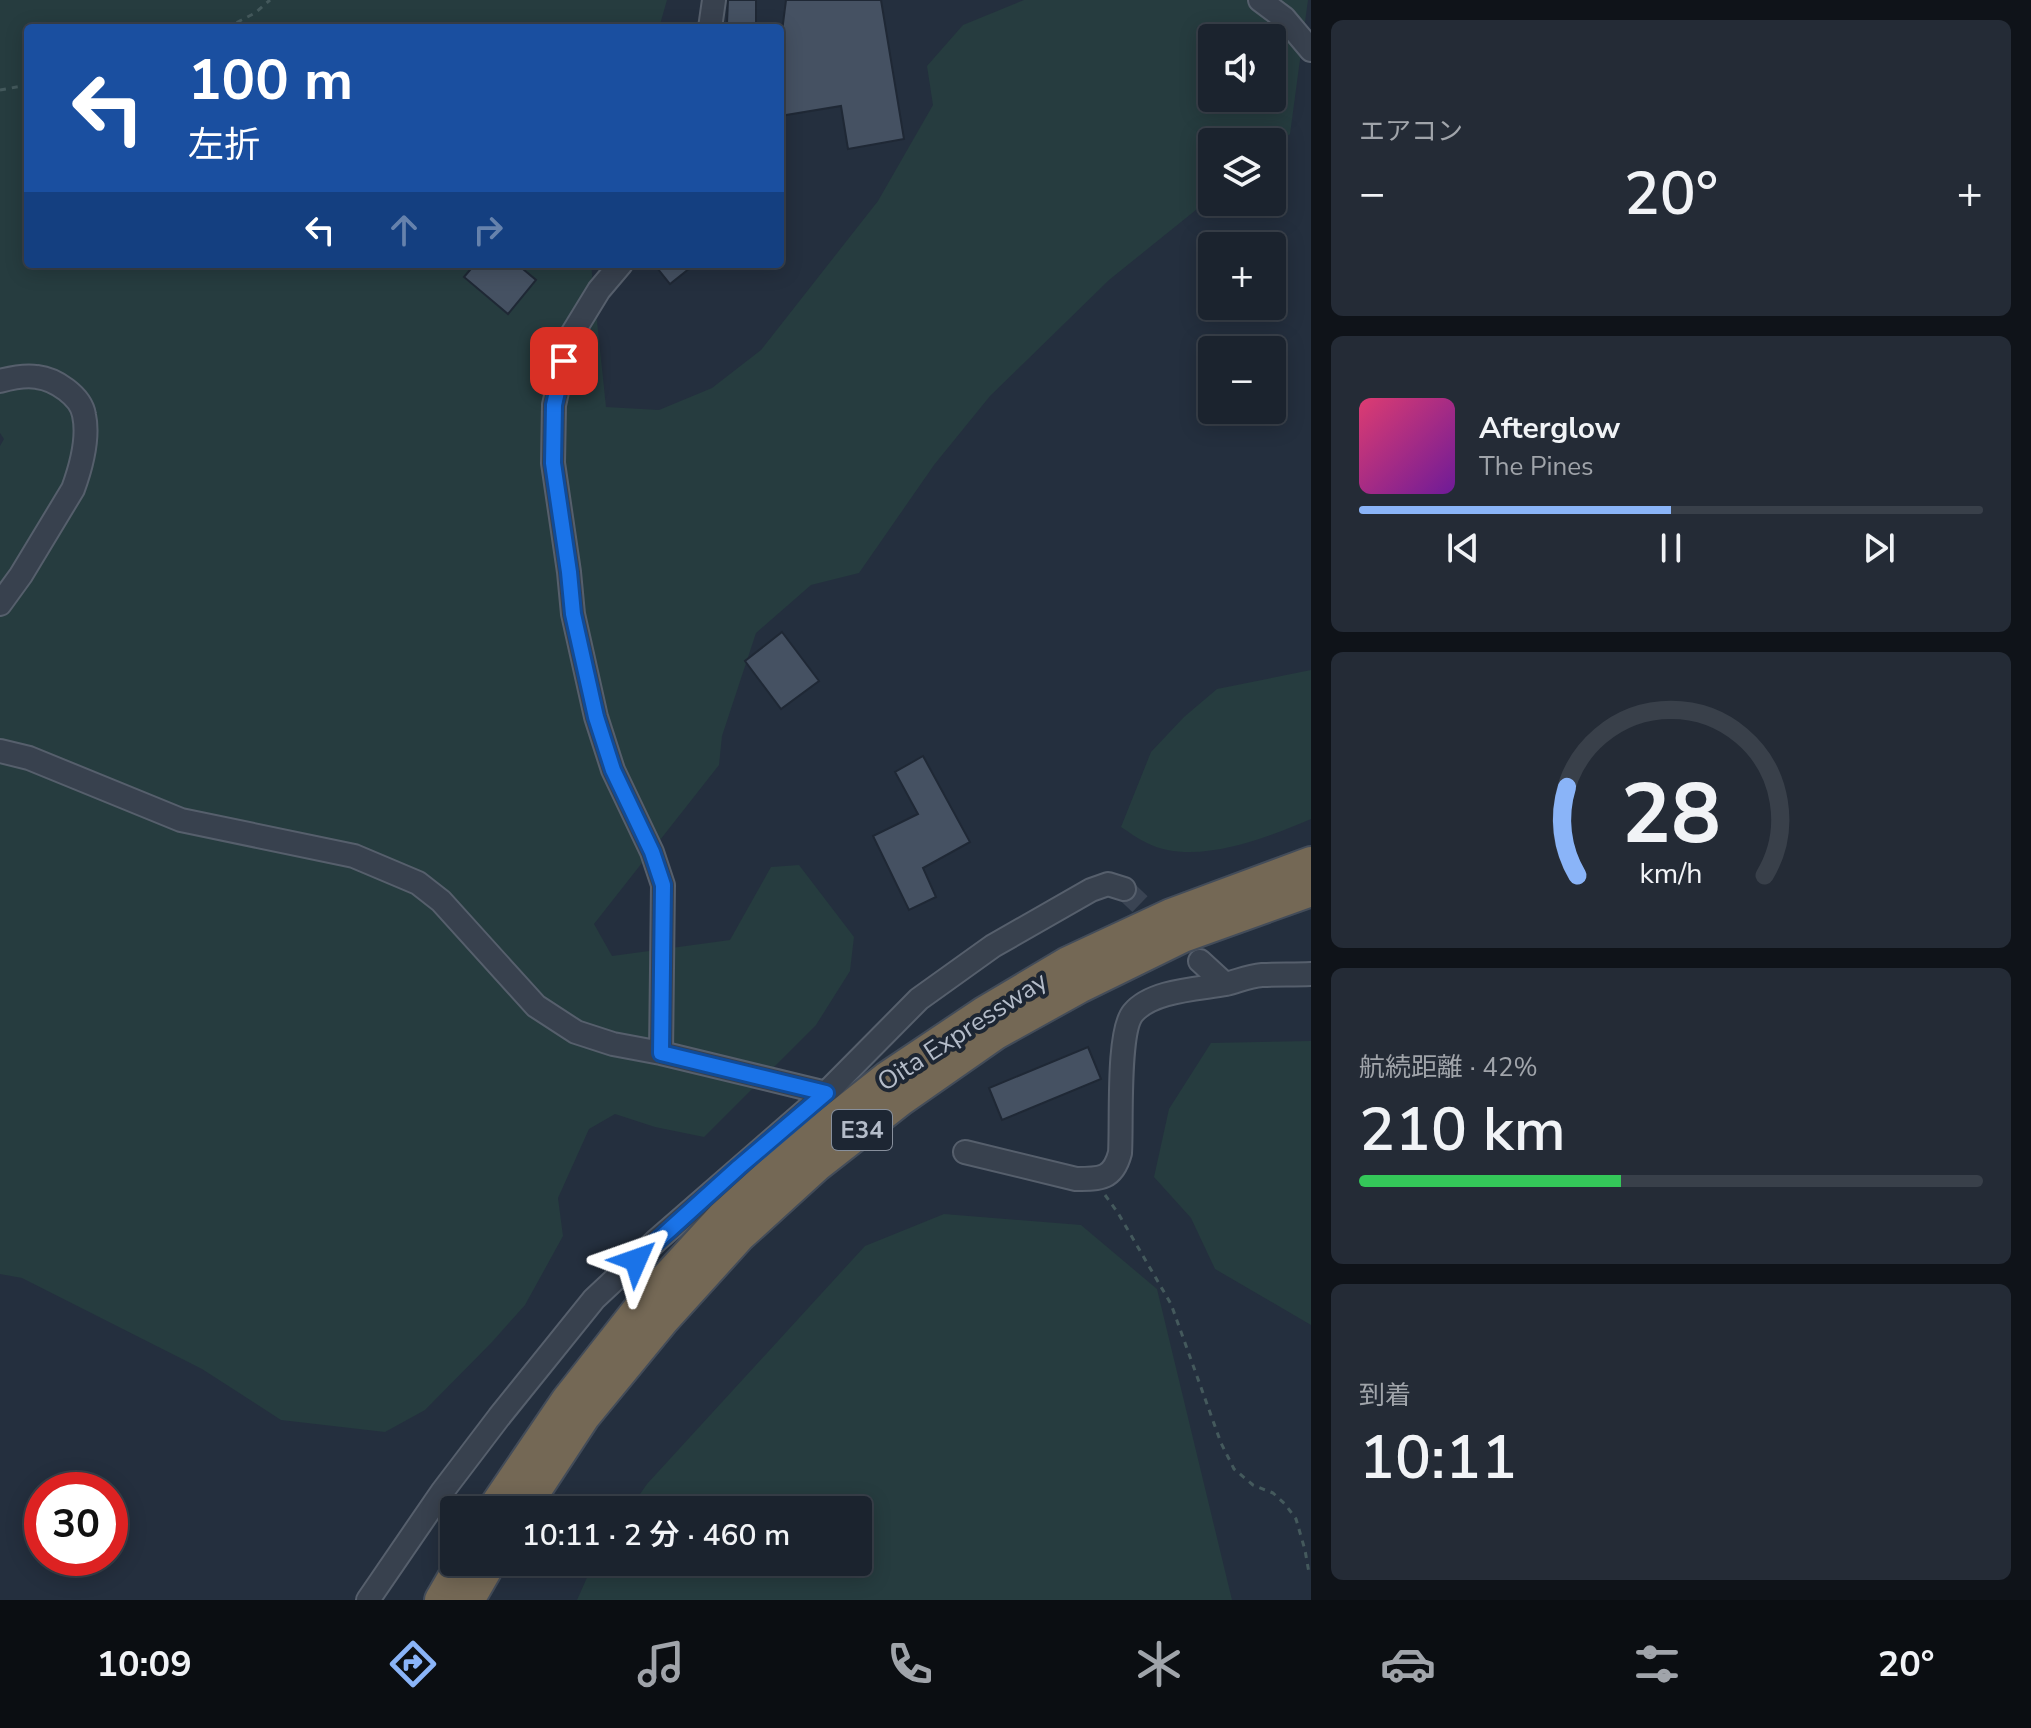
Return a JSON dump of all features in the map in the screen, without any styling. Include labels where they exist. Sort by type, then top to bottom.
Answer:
[{"type":"highway","name":"Oita Expressway","points":[[503,1496],[567,1401],[654,1292],[723,1217],[799,1148],[887,1078],[984,1013],[1068,963],[1171,915],[1311,863]]},
{"type":"highway","name":"Oita Expressway","points":[[531,1496],[584,1416],[662,1321],[739,1236],[817,1165],[888,1109],[996,1033],[1079,987],[1183,936],[1311,890]]},
{"type":"highway","points":[[441,1600],[455,1576]]},
{"type":"highway","points":[[468,1600],[482,1576]]},
{"type":"street","points":[[711,24],[714,0]]},
{"type":"street","points":[[1260,0],[1284,18],[1311,50]]},
{"type":"street","points":[[618,268],[599,290],[569,339],[554,405],[553,463],[573,614],[596,717],[613,770],[652,852],[663,885],[661,1053]]},
{"type":"street","points":[[0,381],[38,377],[53,382],[77,400],[84,413],[84,441],[73,489],[0,604]]},
{"type":"street","points":[[0,751],[29,758],[181,820],[354,856],[418,883],[441,901],[536,1006],[576,1032],[613,1044],[826,1093]]},
{"type":"street","points":[[368,1600],[442,1492],[594,1299],[668,1230],[826,1093],[919,999],[993,946],[1091,890],[1108,884],[1124,889]]},
{"type":"street","points":[[1200,961],[1225,984]]},
{"type":"street","points":[[965,1152],[1076,1179],[1094,1179],[1112,1173],[1120,1153],[1122,1049],[1132,1013],[1149,1001],[1190,988],[1225,984],[1260,975],[1311,974]]},
{"type":"path","points":[[234,24],[255,13],[270,0]]},
{"type":"path","points":[[0,90],[24,86]]},
{"type":"path","points":[[1094,1179],[1118,1213],[1171,1304],[1221,1443],[1234,1469],[1253,1485],[1273,1493],[1291,1511],[1311,1575]]},
{"type":"green space","points":[[0,0],[667,0],[660,24],[24,24],[24,268],[591,268],[606,407],[659,410],[712,388],[761,350],[878,201],[933,105],[927,66],[963,25],[1024,0],[1308,0],[1290,134],[1286,137],[1286,128],[1198,128],[1198,208],[1109,280],[990,396],[934,465],[859,573],[811,585],[756,633],[722,736],[719,765],[594,924],[612,956],[730,940],[771,867],[799,865],[854,937],[850,971],[816,1025],[704,1137],[655,1127],[615,1114],[589,1129],[558,1198],[563,1236],[525,1305],[425,1410],[385,1432],[281,1420],[202,1369],[22,1278],[0,1274],[0,446],[4,439],[0,433]]},
{"type":"green space","points":[[1311,670],[1311,819],[1230,847],[1187,852],[1166,850],[1147,843],[1121,827],[1151,752],[1184,717],[1217,689]]},
{"type":"green space","points":[[1311,1041],[1311,1325],[1215,1269],[1191,1218],[1154,1177],[1169,1109],[1211,1043]]},
{"type":"green space","points":[[944,1214],[1081,1225],[1157,1289],[1232,1600],[577,1600],[588,1576],[872,1576],[872,1496],[639,1496],[865,1246]]},
{"type":"building","points":[[728,0],[756,0],[756,24],[727,23]]},
{"type":"building","points":[[786,0],[881,0],[904,139],[848,149],[841,106],[784,115],[783,24]]},
{"type":"building","points":[[472,268],[522,268],[536,280],[508,314],[464,277]]},
{"type":"building","points":[[657,268],[690,268],[670,284]]},
{"type":"building","points":[[782,632],[819,681],[781,709],[745,661]]},
{"type":"building","points":[[923,756],[970,842],[923,868],[936,897],[909,910],[873,836],[918,814],[895,772]]},
{"type":"building","points":[[1088,1047],[1101,1079],[1002,1120],[989,1088]]},
{"type":"tunnel","points":[[1124,889],[1200,961]]},
{"type":"route","points":[[564,361],[554,405],[553,463],[573,614],[596,717],[613,770],[652,852],[663,885],[661,1053],[826,1093],[636,1260]]}]
